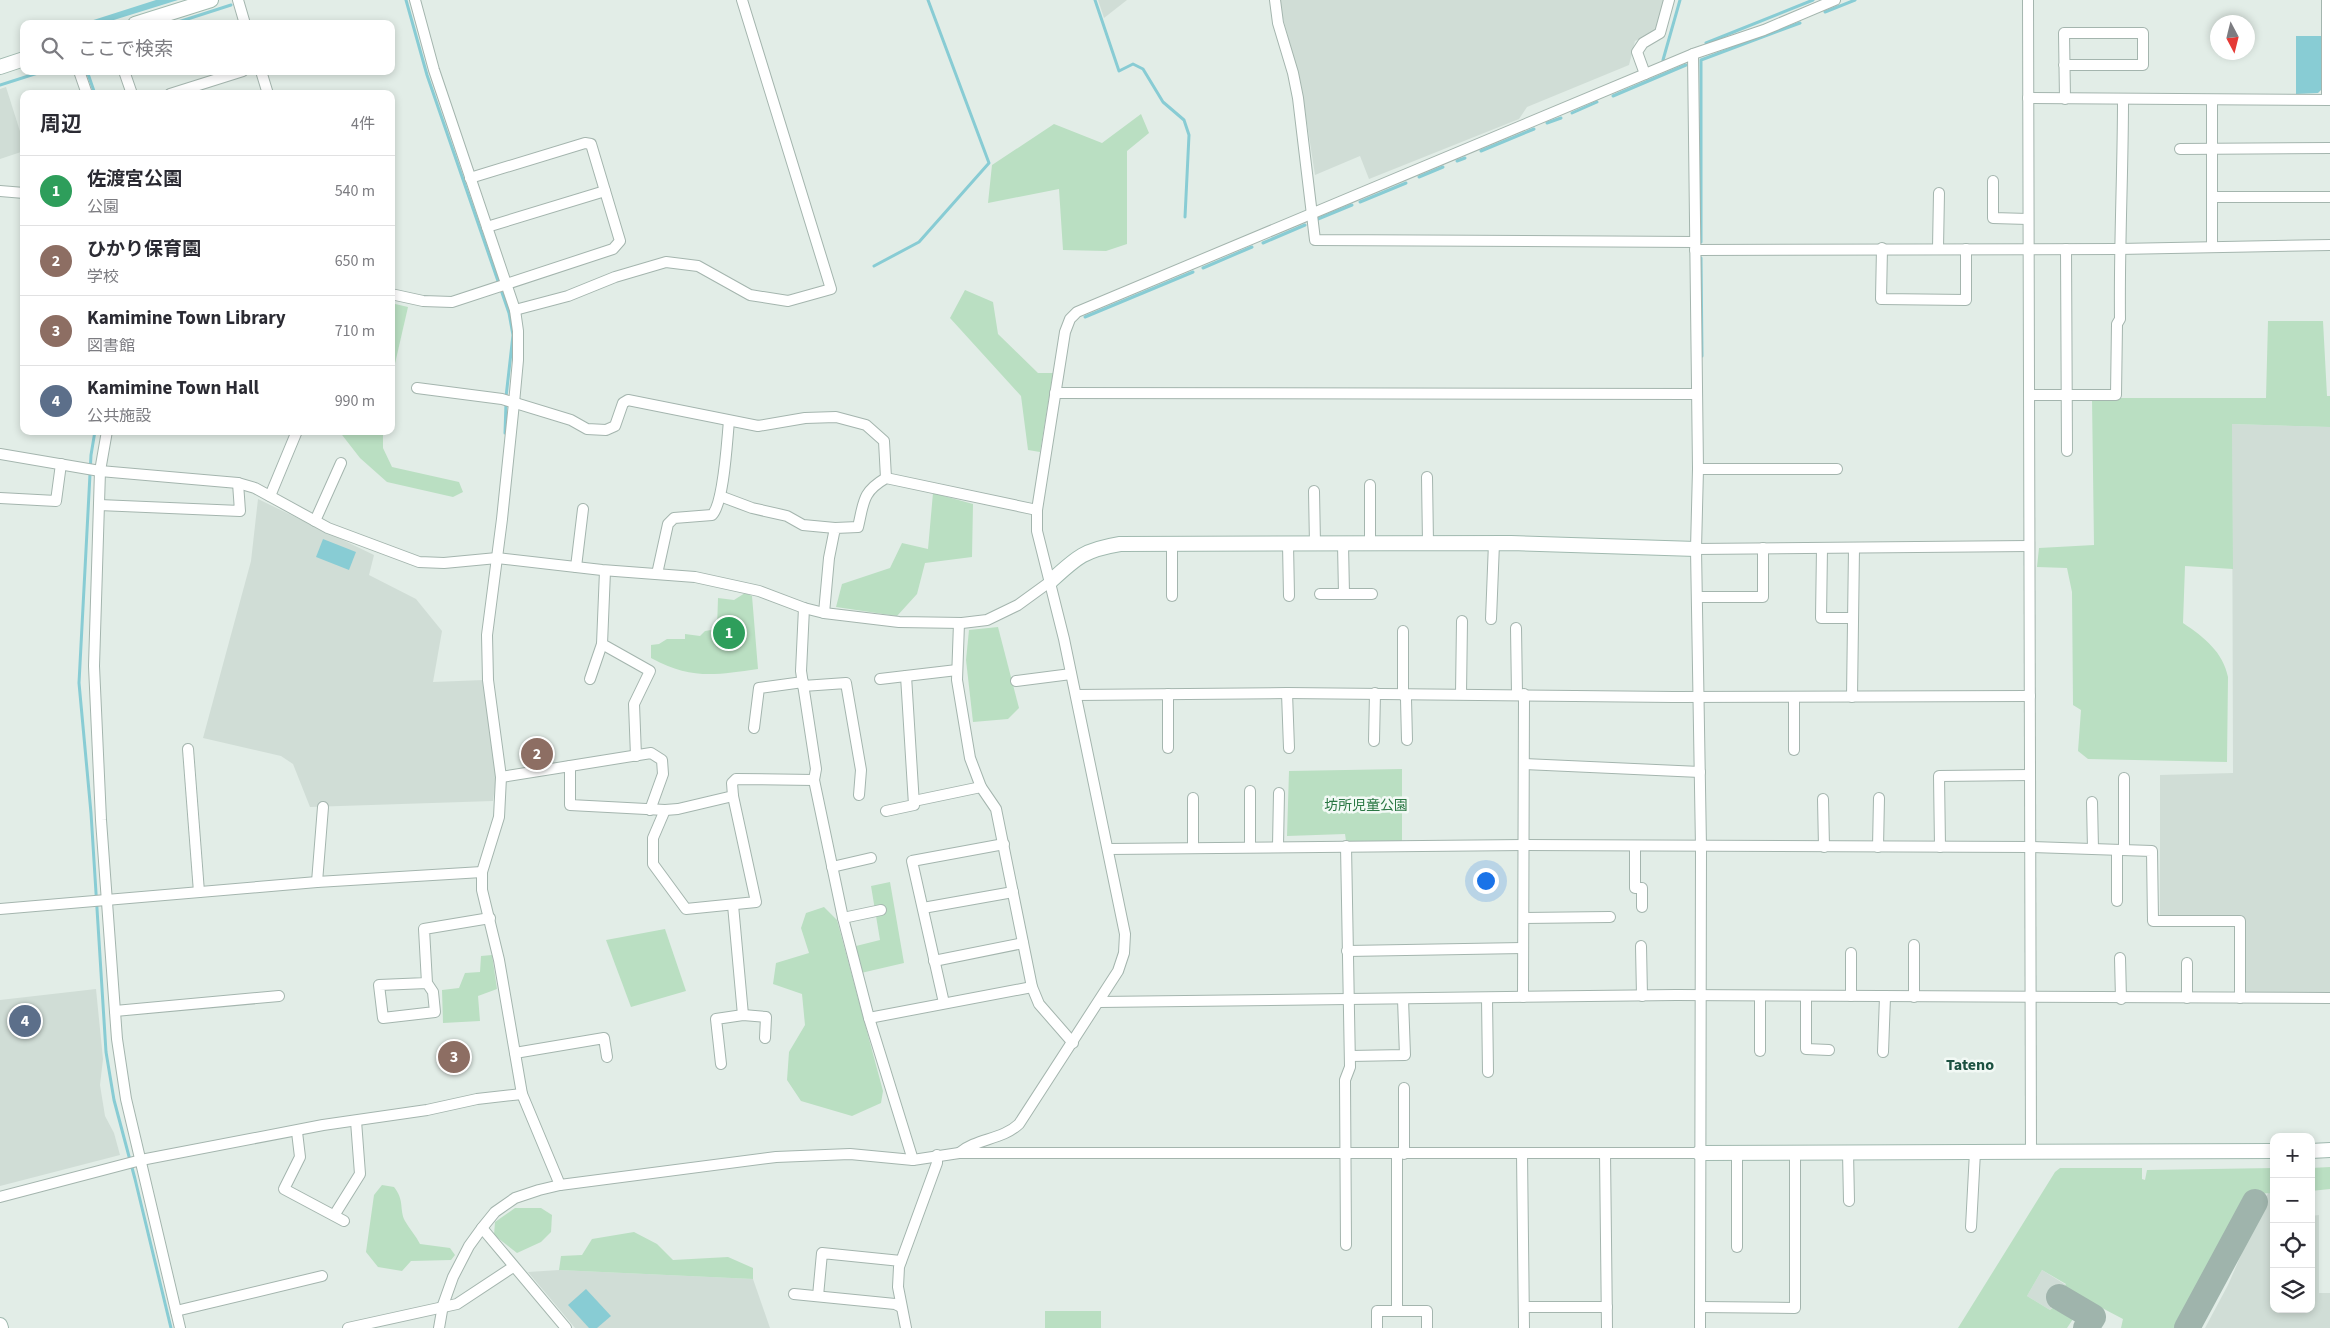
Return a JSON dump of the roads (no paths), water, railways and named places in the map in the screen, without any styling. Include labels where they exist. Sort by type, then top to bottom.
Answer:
[{"type":"street","points":[[148,20],[211,0]]},
{"type":"street","points":[[238,0],[245,20]]},
{"type":"street","points":[[415,0],[434,70],[515,310],[518,360],[487,635],[488,680],[501,777],[499,817],[482,872],[482,890],[490,918],[522,1094],[560,1185]]},
{"type":"street","points":[[515,310],[568,296],[615,277],[666,262],[698,266],[750,295],[788,300],[831,289],[742,0]]},
{"type":"street","points":[[1274,0],[1278,23],[1293,73],[1298,98],[1315,240],[1966,249],[2119,249],[2330,245]]},
{"type":"street","points":[[1645,74],[1637,52],[1644,43],[1660,33],[1670,0]]},
{"type":"street","points":[[959,1152],[968,1146],[1010,1132],[1019,1124],[1099,1002],[1118,971],[1124,953],[1125,934],[1109,849],[1051,580],[1037,531],[1036,510],[1065,332],[1070,319],[1077,312],[1312,212],[1694,54],[1764,30],[1834,0]]},
{"type":"street","points":[[2028,0],[2031,1152]]},
{"type":"street","points":[[2028,98],[2328,100],[2327,0]]},
{"type":"street","points":[[2064,66],[2143,65],[2143,33],[2064,33],[2064,66],[2064,99]]},
{"type":"street","points":[[1694,54],[1698,469],[1696,549],[1701,847],[1700,1328]]},
{"type":"street","points":[[0,67],[20,60]]},
{"type":"street","points":[[80,75],[86,90]]},
{"type":"street","points":[[129,75],[131,90]]},
{"type":"street","points":[[183,90],[229,75]]},
{"type":"street","points":[[262,75],[267,90]]},
{"type":"street","points":[[2030,395],[2116,395],[2117,324],[2120,319],[2119,249],[2123,177],[2123,100]]},
{"type":"street","points":[[2212,100],[2212,246]]},
{"type":"street","points":[[395,295],[422,301],[452,302],[613,249],[620,241],[591,144],[585,143],[470,178]]},
{"type":"street","points":[[2180,149],[2330,148]]},
{"type":"street","points":[[1993,181],[1993,218],[2028,219]]},
{"type":"street","points":[[0,191],[20,193]]},
{"type":"street","points":[[487,227],[605,191]]},
{"type":"street","points":[[1938,248],[1939,193]]},
{"type":"street","points":[[2212,197],[2330,197]]},
{"type":"street","points":[[1882,248],[1881,299],[1957,300],[1966,300],[1966,249]]},
{"type":"street","points":[[2066,249],[2067,451]]},
{"type":"street","points":[[417,388],[502,399],[571,420],[587,429],[597,431],[615,426],[623,403],[628,400],[758,426],[805,418],[836,417],[866,425],[884,441],[886,478]]},
{"type":"street","points":[[1055,393],[1697,394]]},
{"type":"street","points":[[657,574],[668,524],[674,518],[712,515],[716,511],[720,496],[729,421]]},
{"type":"street","points":[[106,435],[100,471],[94,666],[100,900],[126,1099],[180,1328]]},
{"type":"street","points":[[270,496],[295,435]]},
{"type":"street","points":[[0,454],[100,471],[238,482],[256,488],[328,528],[418,562],[444,564],[497,558],[605,570],[696,577],[759,591],[804,608],[824,613],[899,622],[959,623],[987,620],[1018,605],[1074,560],[1094,548],[1120,544],[1494,543],[1696,549],[2028,546]]},
{"type":"street","points":[[315,521],[341,463]]},
{"type":"street","points":[[0,498],[56,502],[61,464]]},
{"type":"street","points":[[1698,469],[1837,469]]},
{"type":"street","points":[[720,496],[752,508],[788,516],[803,525],[835,528],[858,527],[865,499],[871,487],[886,478],[1036,510]]},
{"type":"street","points":[[1427,478],[1428,543]]},
{"type":"street","points":[[99,505],[240,511],[238,482]]},
{"type":"street","points":[[1370,485],[1370,544]]},
{"type":"street","points":[[1314,490],[1315,544]]},
{"type":"street","points":[[576,567],[583,509]]},
{"type":"street","points":[[824,613],[829,558],[835,528]]},
{"type":"street","points":[[1491,619],[1494,543]]},
{"type":"street","points":[[1172,544],[1172,596]]},
{"type":"street","points":[[1288,544],[1289,596]]},
{"type":"street","points":[[1343,544],[1344,594]]},
{"type":"street","points":[[1697,597],[1763,597],[1763,548]]},
{"type":"street","points":[[1822,548],[1821,618],[1853,618]]},
{"type":"street","points":[[1852,697],[1854,548]]},
{"type":"street","points":[[590,679],[602,644],[605,570]]},
{"type":"street","points":[[1320,594],[1372,594]]},
{"type":"street","points":[[804,608],[801,670],[816,769],[814,780],[843,918],[869,1018],[913,1160]]},
{"type":"street","points":[[1461,694],[1462,621]]},
{"type":"street","points":[[959,623],[957,680],[970,758],[981,787],[996,809],[1032,987],[1039,1004],[1072,1043]]},
{"type":"street","points":[[1516,628],[1524,764],[1523,997]]},
{"type":"street","points":[[1403,631],[1403,693],[1406,699],[1407,740]]},
{"type":"street","points":[[602,644],[650,670],[634,704],[636,756]]},
{"type":"street","points":[[880,680],[957,670]]},
{"type":"street","points":[[1016,681],[1071,674]]},
{"type":"street","points":[[886,811],[914,805],[906,676]]},
{"type":"street","points":[[754,728],[759,688],[846,683],[861,770],[859,795]]},
{"type":"street","points":[[1287,693],[1288,748]]},
{"type":"street","points":[[1374,741],[1375,693]]},
{"type":"street","points":[[1076,695],[1403,693],[1698,697],[2030,696]]},
{"type":"street","points":[[1168,694],[1168,748]]},
{"type":"street","points":[[1794,697],[1794,750]]},
{"type":"street","points":[[188,749],[199,892]]},
{"type":"street","points":[[501,777],[651,753],[662,760],[664,774],[650,810]]},
{"type":"street","points":[[1524,764],[1700,772]]},
{"type":"street","points":[[570,766],[570,805],[678,810],[733,796]]},
{"type":"street","points":[[1940,847],[1939,776],[2030,776]]},
{"type":"street","points":[[2117,901],[2124,778]]},
{"type":"street","points":[[665,810],[653,838],[653,864],[686,909],[733,906],[756,902],[733,796],[732,783],[736,779],[814,780]]},
{"type":"street","points":[[914,801],[981,787]]},
{"type":"street","points":[[1250,791],[1250,846]]},
{"type":"street","points":[[1278,846],[1279,794]]},
{"type":"street","points":[[1193,798],[1193,847]]},
{"type":"street","points":[[1878,847],[1879,798]]},
{"type":"street","points":[[1823,799],[1824,847]]},
{"type":"street","points":[[2092,802],[2093,849]]},
{"type":"street","points":[[317,882],[323,807]]},
{"type":"street","points":[[944,1003],[912,861],[1004,844]]},
{"type":"street","points":[[1109,849],[1250,846],[1524,845],[1635,847],[2030,847],[2152,851],[2154,922],[2240,921],[2240,998]]},
{"type":"street","points":[[1346,846],[1350,1056],[1350,1067],[1345,1080],[1347,1154],[1346,1245]]},
{"type":"street","points":[[1635,847],[1635,888],[1642,888],[1642,907]]},
{"type":"street","points":[[832,867],[871,858]]},
{"type":"street","points":[[0,909],[317,882],[482,872]]},
{"type":"street","points":[[923,908],[1013,892]]},
{"type":"street","points":[[733,906],[743,1015]]},
{"type":"street","points":[[843,918],[881,910]]},
{"type":"street","points":[[1524,918],[1610,917]]},
{"type":"street","points":[[427,983],[379,985],[383,1018],[435,1012],[434,992],[427,983],[424,929],[490,918]]},
{"type":"street","points":[[934,961],[1023,943]]},
{"type":"street","points":[[1914,945],[1914,997]]},
{"type":"street","points":[[1641,946],[1642,996]]},
{"type":"street","points":[[1347,951],[1523,948]]},
{"type":"street","points":[[1851,953],[1851,996]]},
{"type":"street","points":[[2120,958],[2121,999]]},
{"type":"street","points":[[2187,963],[2187,998]]},
{"type":"street","points":[[869,1018],[1032,987]]},
{"type":"street","points":[[115,1010],[279,996]]},
{"type":"street","points":[[1099,1002],[1642,996],[2121,999],[2330,998]]},
{"type":"street","points":[[1760,996],[1760,1051]]},
{"type":"street","points":[[1806,996],[1806,1049],[1829,1050]]},
{"type":"street","points":[[1883,1052],[1885,997]]},
{"type":"street","points":[[1488,998],[1488,1072]]},
{"type":"street","points":[[1350,1056],[1405,1055],[1403,999]]},
{"type":"street","points":[[721,1064],[716,1020],[743,1015],[766,1018],[765,1038]]},
{"type":"street","points":[[515,1053],[604,1038],[607,1057]]},
{"type":"street","points":[[1397,1311],[1400,1154],[1404,1088]]},
{"type":"street","points":[[0,1197],[140,1160],[427,1110],[477,1099],[522,1094]]},
{"type":"street","points":[[335,1214],[360,1174],[356,1121]]},
{"type":"street","points":[[297,1132],[300,1157],[284,1188],[335,1214],[344,1221]]},
{"type":"street","points":[[2315,1151],[2330,1150]]},
{"type":"street","points":[[439,1328],[443,1305],[457,1269],[469,1246],[495,1212],[515,1198],[560,1185],[776,1157],[850,1154],[913,1160],[959,1152],[1400,1154],[2270,1151]]},
{"type":"street","points":[[1700,1308],[1795,1308],[1795,1152]]},
{"type":"street","points":[[1848,1152],[1849,1201]]},
{"type":"street","points":[[1971,1227],[1975,1152]]},
{"type":"street","points":[[1522,1153],[1524,1328]]},
{"type":"street","points":[[1605,1153],[1607,1328]]},
{"type":"street","points":[[1737,1153],[1737,1247]]},
{"type":"street","points":[[906,1328],[897,1276],[937,1163],[937,1155]]},
{"type":"street","points":[[482,1228],[566,1328]]},
{"type":"street","points":[[818,1296],[822,1252],[901,1261]]},
{"type":"street","points":[[348,1328],[443,1305],[456,1304],[513,1267]]},
{"type":"street","points":[[176,1311],[322,1276]]},
{"type":"street","points":[[794,1294],[895,1304],[902,1307]]},
{"type":"street","points":[[1524,1307],[1606,1307]]},
{"type":"street","points":[[1377,1328],[1377,1311],[1427,1311],[1427,1328]]},
{"type":"water","points":[[156,0],[178,0],[114,20],[94,20]]},
{"type":"water","points":[[2296,36],[2321,36],[2321,90],[2318,93],[2296,94]]},
{"type":"water","points":[[323,539],[356,552],[349,570],[316,557]]},
{"type":"water","points":[[586,1289],[611,1316],[597,1328],[589,1328],[568,1305]]},
{"type":"waterway","points":[[406,0],[427,75],[509,313],[513,335],[506,397]]},
{"type":"waterway","points":[[874,266],[919,242],[989,163],[928,0]]},
{"type":"waterway","points":[[1095,0],[1119,71],[1133,64],[1143,69],[1163,102],[1184,120],[1189,135],[1185,217]]},
{"type":"waterway","points":[[1663,60],[1680,0]]},
{"type":"waterway","points":[[1706,43],[1813,0]]},
{"type":"waterway","points":[[1825,12],[1855,0]]},
{"type":"waterway","points":[[184,20],[231,5]]},
{"type":"waterway","points":[[1701,242],[1701,60],[1800,23]]},
{"type":"waterway","points":[[1613,96],[1686,65]]},
{"type":"waterway","points":[[0,85],[31,75]]},
{"type":"waterway","points":[[88,75],[94,90]]},
{"type":"waterway","points":[[1572,113],[1597,102]]},
{"type":"waterway","points":[[1547,123],[1561,118]]},
{"type":"waterway","points":[[1481,151],[1534,129]]},
{"type":"waterway","points":[[1457,161],[1465,158]]},
{"type":"waterway","points":[[1419,177],[1443,167]]},
{"type":"waterway","points":[[1360,202],[1406,183]]},
{"type":"waterway","points":[[1318,219],[1352,205]]},
{"type":"waterway","points":[[1263,243],[1305,225]]},
{"type":"waterway","points":[[1203,268],[1252,247]]},
{"type":"waterway","points":[[1701,258],[1702,356]]},
{"type":"waterway","points":[[1085,317],[1193,272]]},
{"type":"waterway","points":[[505,433],[506,403]]},
{"type":"waterway","points":[[94,435],[91,455],[79,683],[91,813],[106,1052],[114,1100],[171,1328]]},
{"type":"place","name":"佐渡宮公園","points":[[729,633]]},
{"type":"place","name":"ひかり保育園","points":[[537,754]]},
{"type":"place","name":"Kamimine Town Hall","points":[[25,1021]]},
{"type":"place","name":"Kamimine Town Library","points":[[454,1057]]},
{"type":"district","name":"Tateno","points":[[1970,1065]]},
{"type":"park label","name":"坊所児童公園","points":[[1366,806]]}]
